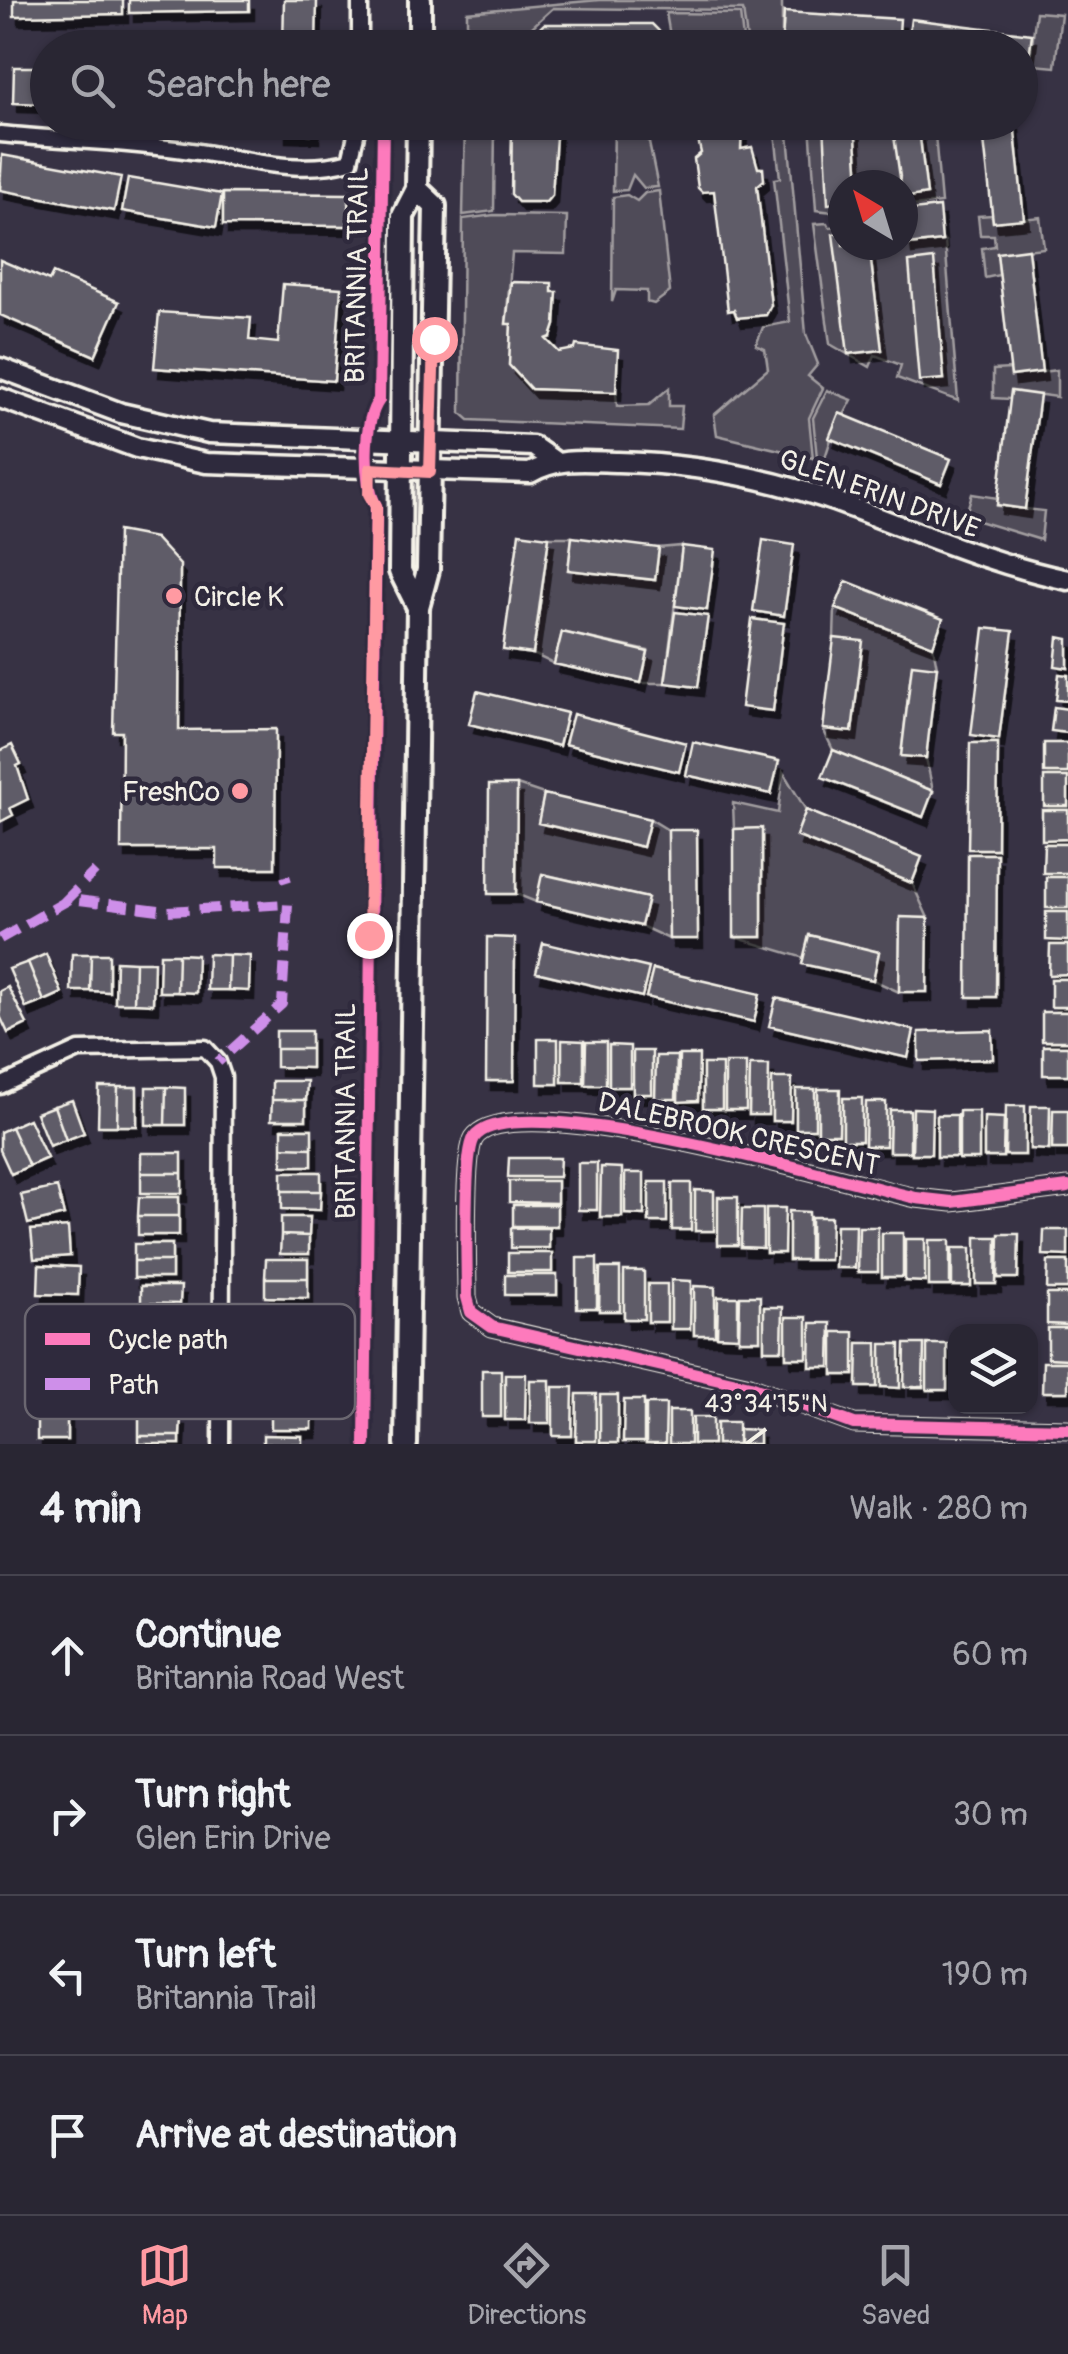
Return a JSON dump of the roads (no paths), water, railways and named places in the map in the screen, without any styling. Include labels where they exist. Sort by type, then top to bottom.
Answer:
[{"type":"main road","points":[[420,0],[420,30]]},
{"type":"main road","points":[[418,140],[417,189],[403,216],[400,571],[418,607]]},
{"type":"main road","points":[[406,1444],[418,880],[418,607],[428,570],[434,206],[417,189]]},
{"type":"street","points":[[360,0],[360,30]]},
{"type":"street","points":[[0,134],[30,137]]},
{"type":"street","points":[[67,140],[189,151],[289,168],[350,161],[355,140]]},
{"type":"street","name":"GLEN ERIN DRIVE","points":[[0,368],[121,413],[209,433],[533,446],[552,460]]},
{"type":"street","name":"GLEN ERIN DRIVE","points":[[0,398],[137,448],[206,463],[530,473],[552,460],[648,463],[750,476],[850,506],[981,558],[1068,580]]},
{"type":"street","points":[[0,1086],[79,1050],[205,1048],[218,1062],[223,1077],[221,1304]]},
{"type":"street","name":"DALEBROOK CRESCENT","points":[[1068,1187],[952,1202],[916,1198],[610,1125],[503,1122],[485,1127],[470,1149],[466,1297],[471,1312],[492,1328],[750,1386],[854,1424],[1068,1429]]},
{"type":"street","points":[[220,1419],[220,1444]]},
{"type":"place","name":"Circle K","points":[[174,596]]},
{"type":"place","name":"FreshCo","points":[[240,791]]}]
